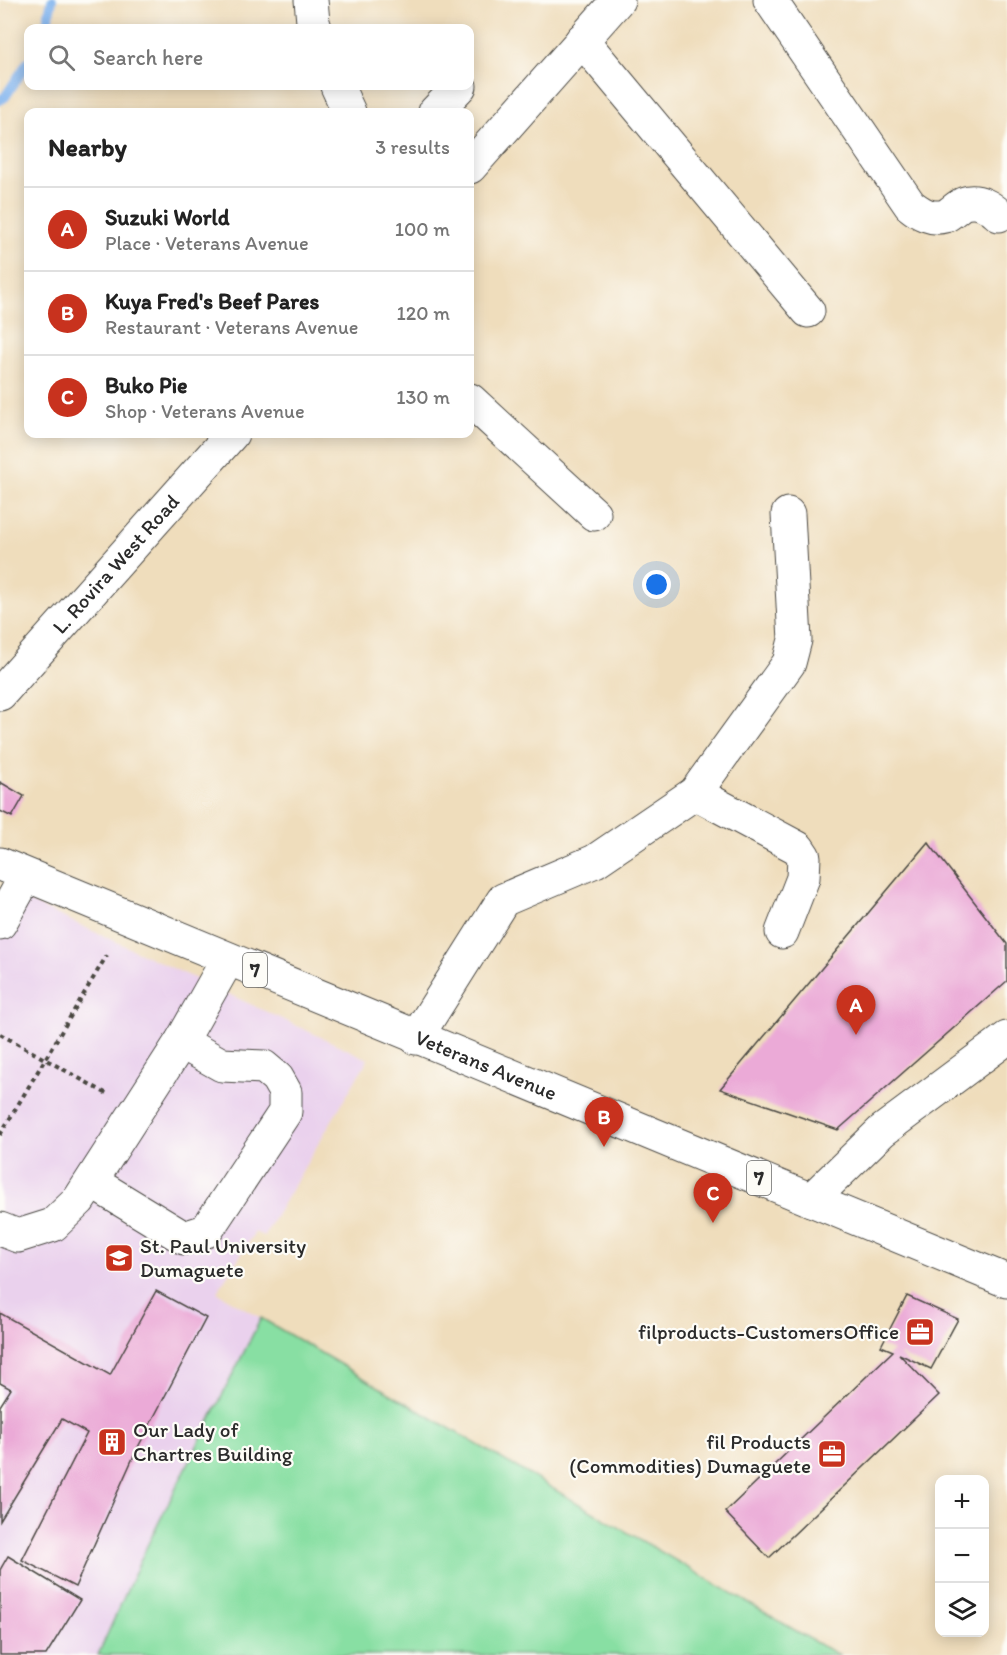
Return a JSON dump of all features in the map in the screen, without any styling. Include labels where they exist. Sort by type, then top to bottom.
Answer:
[{"type":"main road","points":[[311,0],[313,24]]},
{"type":"main road","points":[[474,162],[618,0]]},
{"type":"main road","points":[[770,0],[910,205],[923,215],[944,216],[966,203],[978,202],[992,208],[999,215]]},
{"type":"main road","points":[[582,40],[808,311]]},
{"type":"main road","points":[[339,90],[347,108]]},
{"type":"main road","points":[[439,108],[456,90]]},
{"type":"main road","points":[[474,404],[594,514]]},
{"type":"main road","name":"L. Rovira West Road","points":[[0,694],[228,438]]},
{"type":"main road","points":[[416,1038],[503,900],[595,861],[695,793],[789,663],[795,640],[788,514]]},
{"type":"main road","points":[[695,793],[798,848],[804,857],[802,878],[782,932]]},
{"type":"main road","points":[[0,923],[13,870]]},
{"type":"main road","name":"Veterans Avenue","points":[[13,870],[1007,1281]]},
{"type":"main road","points":[[0,1229],[18,1236],[53,1225],[79,1200],[181,1041],[228,959]]},
{"type":"main road","points":[[811,1200],[882,1131],[1007,1038]]},
{"type":"main road","points":[[92,1182],[184,1238],[207,1231],[285,1112],[285,1092],[277,1078],[264,1067],[222,1065],[181,1041]]},
{"type":"path","points":[[0,1135],[107,955]]},
{"type":"path","points":[[0,1034],[136,1109]]},
{"type":"shaded area","name":"St. Paul University Dumaguete","points":[[0,888],[368,1059],[264,1236],[255,1232],[217,1292],[261,1318],[146,1548],[98,1655],[0,1655]]},
{"type":"green space","points":[[261,1318],[840,1655],[98,1655],[146,1548]]},
{"type":"building","points":[[0,782],[24,796],[12,817],[0,811]]},
{"type":"building","points":[[928,842],[1007,944],[1007,981],[838,1130],[720,1089]]},
{"type":"building","name":"Our Lady of Chartres Building","points":[[156,1291],[206,1318],[136,1451],[75,1587],[22,1560],[87,1433],[62,1419],[0,1521],[0,1406],[11,1389],[0,1383],[0,1313],[110,1375]]},
{"type":"building","name":"fil Products (Commodities) Dumaguete","points":[[907,1296],[958,1319],[931,1369],[899,1354],[939,1395],[769,1558],[725,1512],[893,1351],[881,1346]]},
{"type":"building","points":[[8,1556],[80,1600],[46,1655],[0,1655],[0,1570]]},
{"type":"waterway","points":[[47,24],[52,0]]},
{"type":"waterway","points":[[0,100],[5,97],[24,68]]},
{"type":"place","name":"Suzuki World","points":[[856,1035]]},
{"type":"place","name":"Kuya Fred's Beef Pares","points":[[604,1147]]},
{"type":"place","name":"Buko Pie","points":[[713,1223]]},
{"type":"place","name":"St. Paul University Dumaguete","points":[[119,1258]]},
{"type":"place","name":"filproducts-CustomersOffice","points":[[920,1332]]},
{"type":"place","name":"Our Lady of Chartres Building","points":[[112,1442]]},
{"type":"place","name":"fil Products (Commodities) Dumaguete","points":[[832,1454]]}]
